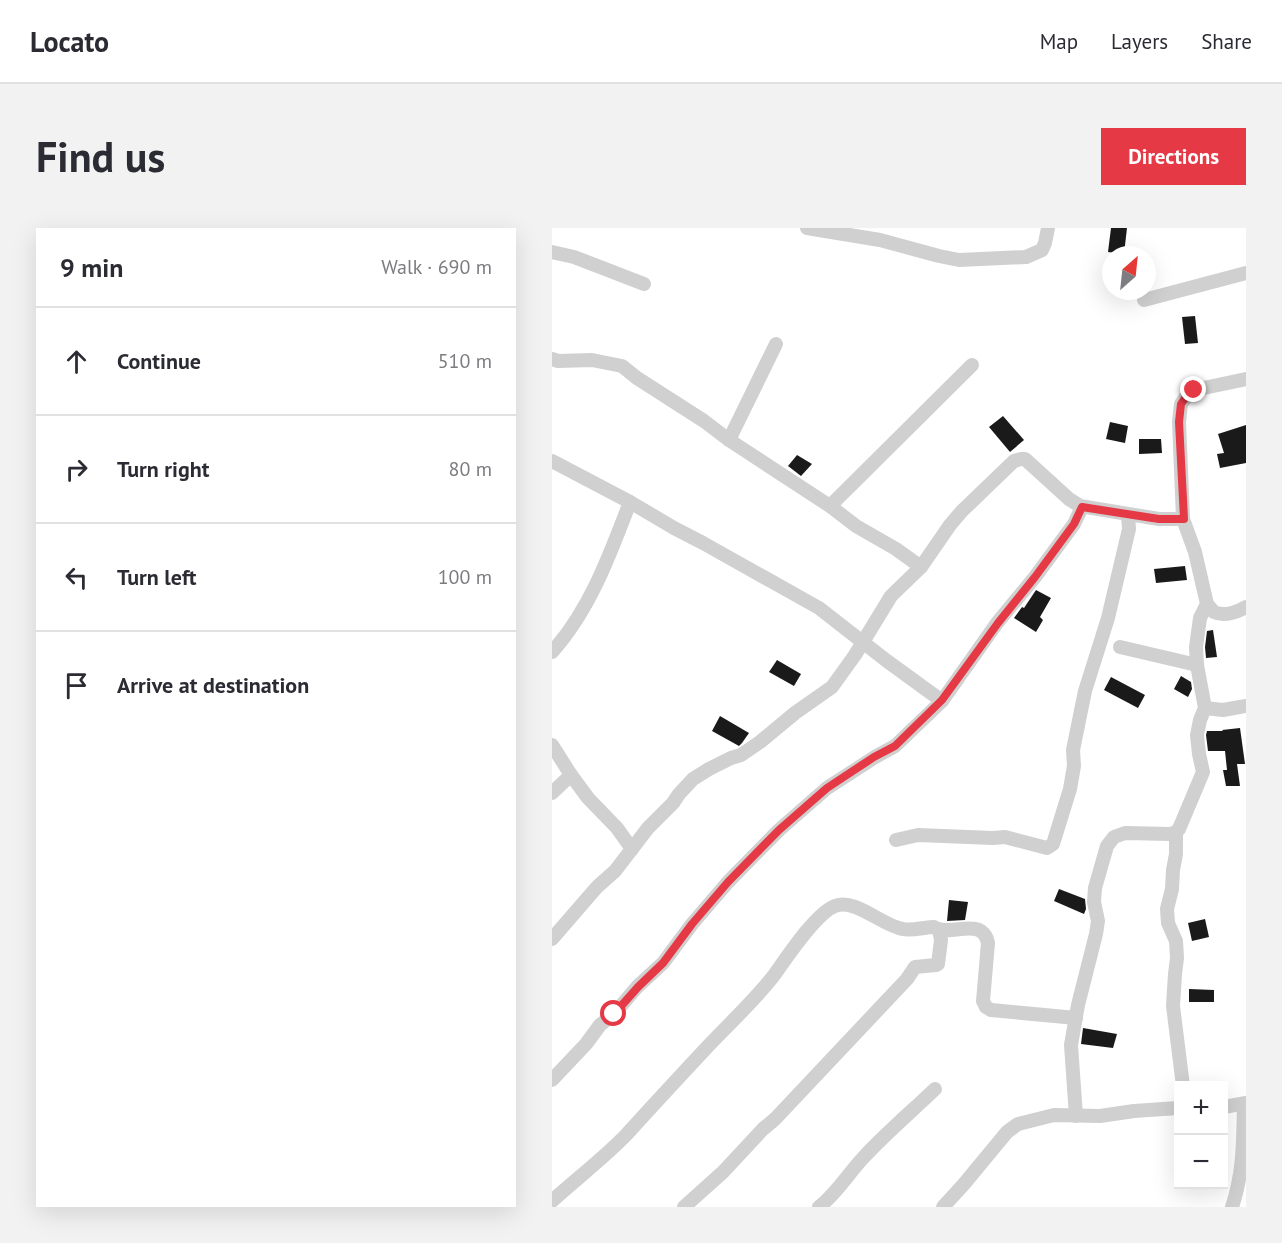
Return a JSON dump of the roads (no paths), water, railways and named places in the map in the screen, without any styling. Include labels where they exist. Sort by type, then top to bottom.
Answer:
[{"type":"street","points":[[807,228],[880,240],[958,260],[976,260],[1026,257],[1037,253],[1045,243],[1048,228]]},
{"type":"street","points":[[552,252],[574,257],[644,284]]},
{"type":"street","points":[[1156,297],[1246,273]]},
{"type":"street","points":[[729,440],[776,344]]},
{"type":"street","points":[[552,359],[558,361],[591,360],[622,366],[830,506],[856,526],[896,549],[921,567]]},
{"type":"street","points":[[830,506],[972,365]]},
{"type":"street","points":[[1246,379],[1194,390],[1181,404],[1179,422],[1184,519],[1207,604],[1214,611],[1222,613],[1233,613],[1246,607]]},
{"type":"street","points":[[552,939],[597,887],[615,871],[648,828],[693,779],[730,758],[741,755],[832,687],[855,655],[891,596],[921,567],[962,511],[1014,461],[1025,459],[1069,499],[1082,507],[1159,519],[1184,519]]},
{"type":"street","points":[[552,461],[793,592],[819,608],[942,700]]},
{"type":"street","points":[[552,652],[581,612],[613,545],[630,502]]},
{"type":"street","points":[[552,1080],[586,1044],[600,1025],[614,1014],[663,963],[728,882],[779,830],[827,788],[895,746],[942,700],[1074,524],[1082,507]]},
{"type":"street","points":[[896,840],[918,835],[1005,837],[1047,848],[1053,844],[1070,789],[1074,766],[1072,750],[1085,691],[1108,618],[1129,529],[1128,515]]},
{"type":"street","points":[[1076,1116],[1071,1046],[1078,1005],[1098,921],[1094,902],[1095,888],[1107,846],[1114,837],[1125,832],[1171,834],[1179,829],[1203,772],[1197,735],[1205,708],[1196,647],[1200,618],[1207,604]]},
{"type":"street","points":[[1120,647],[1197,665]]},
{"type":"street","points":[[1205,708],[1223,710],[1246,706]]},
{"type":"street","points":[[552,745],[588,798],[617,828],[632,849]]},
{"type":"street","points":[[552,793],[571,775]]},
{"type":"street","points":[[1176,832],[1172,889],[1167,909],[1168,923],[1176,941],[1173,1006],[1182,1081]]},
{"type":"street","points":[[552,1201],[626,1135],[754,1000],[794,946],[825,912],[833,907],[849,905],[903,929],[934,927],[939,930],[982,931],[988,943],[983,1001],[986,1007],[991,1010],[1076,1018]]},
{"type":"street","points":[[684,1207],[723,1172],[775,1119],[907,979],[915,967],[938,964],[941,940],[939,930]]},
{"type":"street","points":[[819,1207],[870,1150],[934,1089]]},
{"type":"street","points":[[1228,1106],[1245,1103],[1243,1163],[1238,1191],[1232,1207]]},
{"type":"street","points":[[943,1207],[1007,1132],[1018,1124],[1054,1115],[1100,1116],[1174,1108]]}]
